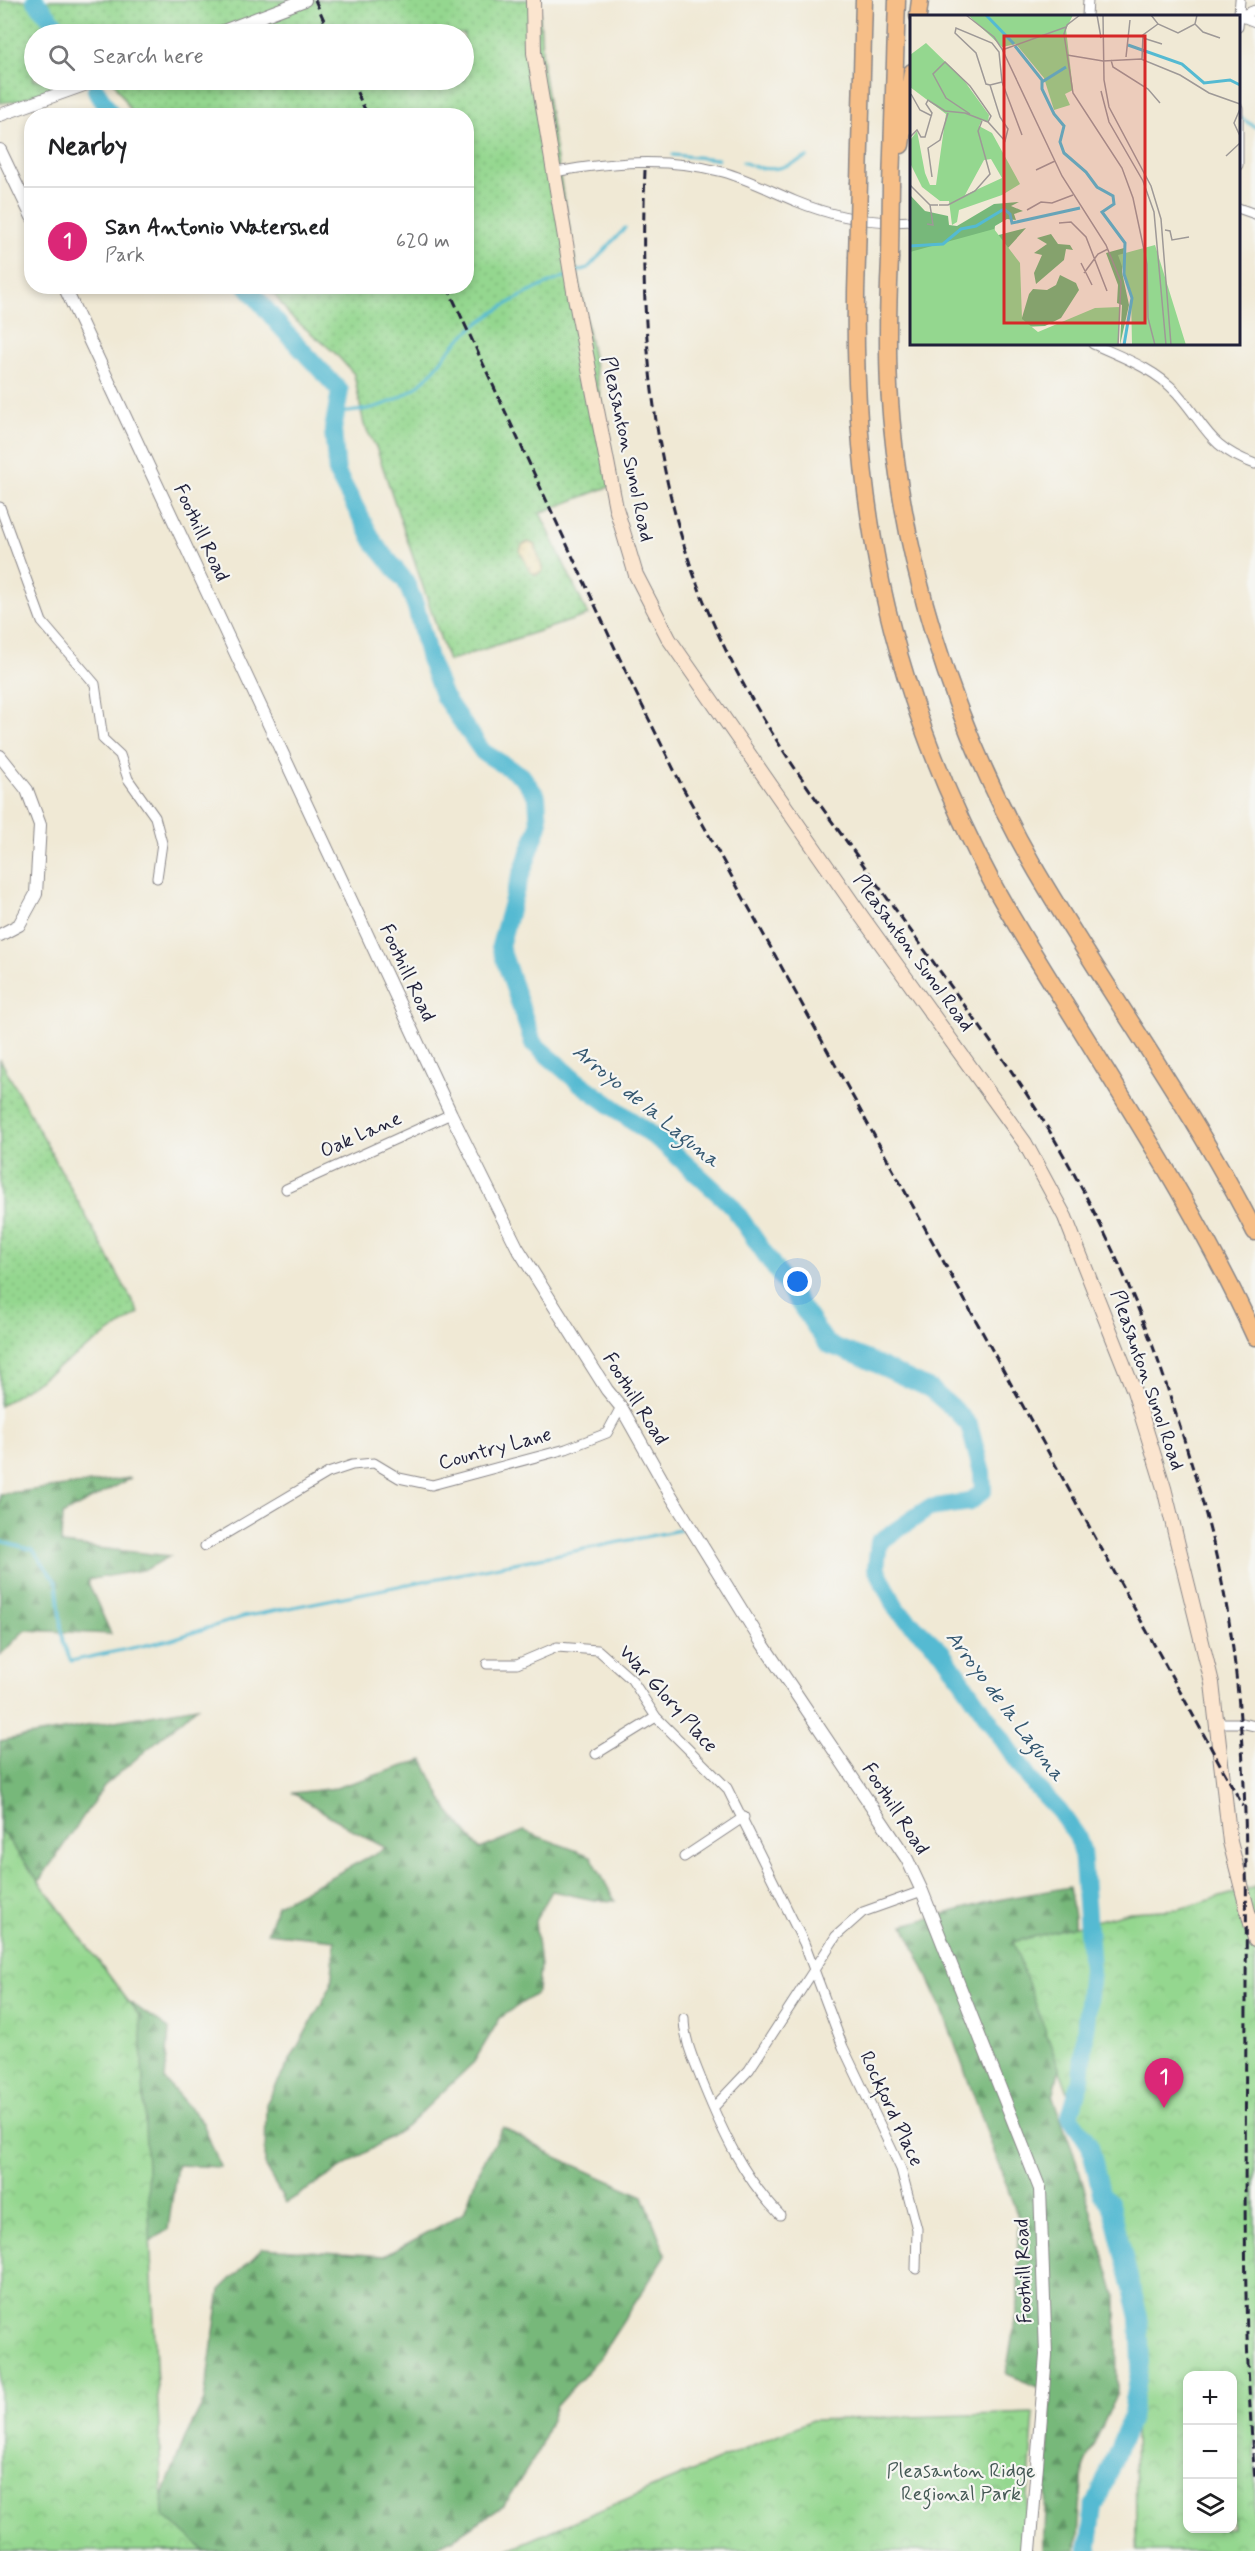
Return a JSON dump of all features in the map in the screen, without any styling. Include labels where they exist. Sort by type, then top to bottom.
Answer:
[{"type":"highway","points":[[863,0],[865,19],[855,389],[862,468],[880,582],[895,645],[915,708],[961,821],[997,891],[1186,1201],[1233,1289],[1255,1337]]},
{"type":"highway","points":[[897,0],[891,184],[889,387],[897,463],[917,573],[934,636],[954,695],[978,754],[1036,870],[1204,1143],[1255,1232]]},
{"type":"highway","points":[[918,15],[920,0]]},
{"type":"highway","points":[[891,184],[905,125],[910,87]]},
{"type":"main road","name":"Pleasanton Sunol Road","points":[[533,0],[534,53],[575,297],[621,530],[636,576],[651,609],[669,639],[862,917],[1014,1125],[1046,1178],[1065,1217],[1150,1437],[1212,1683],[1230,1842],[1255,1939]]},
{"type":"street","points":[[241,24],[305,0]]},
{"type":"street","points":[[1087,15],[1088,0]]},
{"type":"street","points":[[1240,0],[1240,16]]},
{"type":"street","points":[[1240,16],[1255,10]]},
{"type":"street","points":[[1240,16],[1255,22]]},
{"type":"street","points":[[0,115],[70,90]]},
{"type":"street","points":[[0,150],[24,200]]},
{"type":"street","points":[[555,172],[638,161],[679,165],[739,178],[837,215],[881,222],[910,221]]},
{"type":"street","points":[[1240,208],[1255,214]]},
{"type":"street","name":"Foothill Road","points":[[68,294],[452,1114],[517,1247],[607,1390],[621,1407],[713,1564],[907,1859],[922,1891],[1040,2189],[1046,2355],[1030,2551]]},
{"type":"street","points":[[1095,345],[1154,373],[1177,393],[1216,444],[1237,457],[1255,464]]},
{"type":"street","points":[[0,507],[42,622],[95,684],[103,739],[120,755],[128,779],[155,817],[162,843],[157,878]]},
{"type":"street","points":[[0,756],[27,790],[40,825],[36,894],[19,925],[0,935]]},
{"type":"street","name":"Oak Lane","points":[[286,1189],[452,1114]]},
{"type":"street","name":"Country Lane","points":[[205,1546],[328,1473],[352,1465],[374,1463],[399,1478],[432,1485],[566,1449],[607,1433],[621,1407]]},
{"type":"street","name":"War Glory Place","points":[[487,1664],[517,1664],[557,1647],[598,1650],[632,1680],[656,1717],[727,1788],[744,1817],[815,1968]]},
{"type":"street","points":[[596,1754],[656,1717]]},
{"type":"street","points":[[1218,1723],[1241,1723],[1255,1726]]},
{"type":"street","points":[[684,1857],[744,1817]]},
{"type":"street","points":[[713,2108],[749,2070],[836,1936],[862,1912],[922,1891]]},
{"type":"street","name":"Rockford Place","points":[[815,1968],[848,2057],[901,2169],[916,2229],[916,2269]]},
{"type":"street","points":[[684,2018],[684,2031],[691,2054],[739,2164],[757,2192],[780,2215]]},
{"type":"green space","points":[[0,0],[539,0],[543,69],[558,167],[616,484],[540,513],[588,615],[448,661],[376,447],[364,425],[354,374],[334,352],[290,316],[274,294],[474,294],[474,108],[129,108],[119,90],[474,90],[474,24],[24,24],[24,90],[47,90],[17,101],[0,103]]},
{"type":"green space","points":[[0,1059],[139,1313],[0,1406]]},
{"type":"green space","points":[[131,1478],[62,1515],[61,1544],[170,1556],[147,1569],[87,1580],[111,1634],[25,1630],[0,1655],[0,1494]]},
{"type":"green space","points":[[197,1707],[104,1786],[35,1887],[0,1904],[0,1741]]},
{"type":"green space","points":[[423,1760],[447,1809],[480,1849],[524,1831],[591,1856],[615,1901],[594,1900],[552,1891],[535,1921],[540,1966],[538,1992],[500,2018],[474,2062],[406,2127],[286,2203],[265,2167],[266,2104],[331,1986],[335,1940],[267,1933],[277,1905],[386,1848],[293,1793],[336,1788]]},
{"type":"green space","points":[[0,1829],[140,2017],[163,2515],[205,2551],[0,2551]]},
{"type":"green space","points":[[1069,1887],[1074,1917],[1075,1996],[1053,2098],[1076,2160],[1116,2298],[1117,2394],[1083,2468],[1077,2551],[1043,2551],[1051,2392],[1006,2374],[1018,2303],[1018,2217],[941,2006],[904,1925],[992,1901]]},
{"type":"green space","points":[[1255,1887],[1255,2551],[1136,2551],[1134,2273],[1013,1942],[1130,1912],[1179,1909]]},
{"type":"green space","points":[[109,1988],[169,2029],[165,2080],[203,2123],[220,2167],[177,2165],[168,2229],[118,2266]]},
{"type":"green space","points":[[503,2127],[554,2156],[643,2196],[666,2255],[600,2357],[556,2406],[537,2454],[504,2505],[454,2538],[427,2551],[160,2551],[149,2530],[185,2438],[204,2401],[220,2290],[263,2248],[384,2256],[464,2213],[478,2172]]},
{"type":"green space","name":"Pleasanton Ridge Regional Park","points":[[1034,2413],[1024,2551],[504,2551],[812,2420]]},
{"type":"sand","points":[[528,542],[535,545],[543,571],[536,575],[530,571],[520,551],[522,545]]},
{"type":"waterway","name":"Arroyo de la Laguna","points":[[35,0],[55,24]]},
{"type":"waterway","name":"Arroyo de la Laguna","points":[[96,90],[107,108]]},
{"type":"waterway","points":[[1241,118],[1255,127]]},
{"type":"waterway","points":[[673,155],[718,159]]},
{"type":"waterway","points":[[743,162],[768,169],[790,165],[807,157]]},
{"type":"waterway","points":[[576,272],[588,268],[625,228]]},
{"type":"waterway","points":[[336,413],[372,408],[405,395],[429,376],[453,346],[468,332],[494,312],[523,295],[567,276]]},
{"type":"waterway","name":"Arroyo de la Laguna","points":[[254,294],[340,391],[333,430],[337,473],[375,544],[406,582],[416,607],[429,659],[444,697],[483,752],[522,776],[537,797],[539,825],[515,892],[500,946],[533,1043],[577,1081],[664,1144],[732,1206],[827,1344],[866,1359],[930,1389],[969,1425],[982,1473],[983,1491],[970,1502],[929,1508],[879,1542],[876,1568],[897,1610],[942,1652],[1034,1785],[1059,1811],[1077,1836],[1082,1850],[1091,1969],[1081,2079],[1070,2116],[1090,2146],[1101,2193],[1109,2202],[1113,2213],[1139,2317],[1141,2362],[1131,2418],[1094,2507],[1088,2551]]},
{"type":"waterway","points":[[0,1541],[33,1550],[57,1583],[63,1642],[71,1661],[169,1640],[243,1617],[680,1530]]},
{"type":"railway","points":[[315,0],[326,24]]},
{"type":"railway","points":[[356,90],[364,108]]},
{"type":"railway","points":[[645,170],[644,290],[654,410],[679,527],[697,584],[735,668],[781,748],[1003,1059],[1050,1131],[1092,1207],[1129,1286],[1160,1366],[1193,1467],[1226,1606],[1241,1727],[1246,1899],[1246,2294],[1255,2479]]},
{"type":"railway","points":[[451,294],[633,687],[683,788],[1243,1806]]},
{"type":"place","name":"San Antonio Watershed","points":[[1164,2108]]}]
